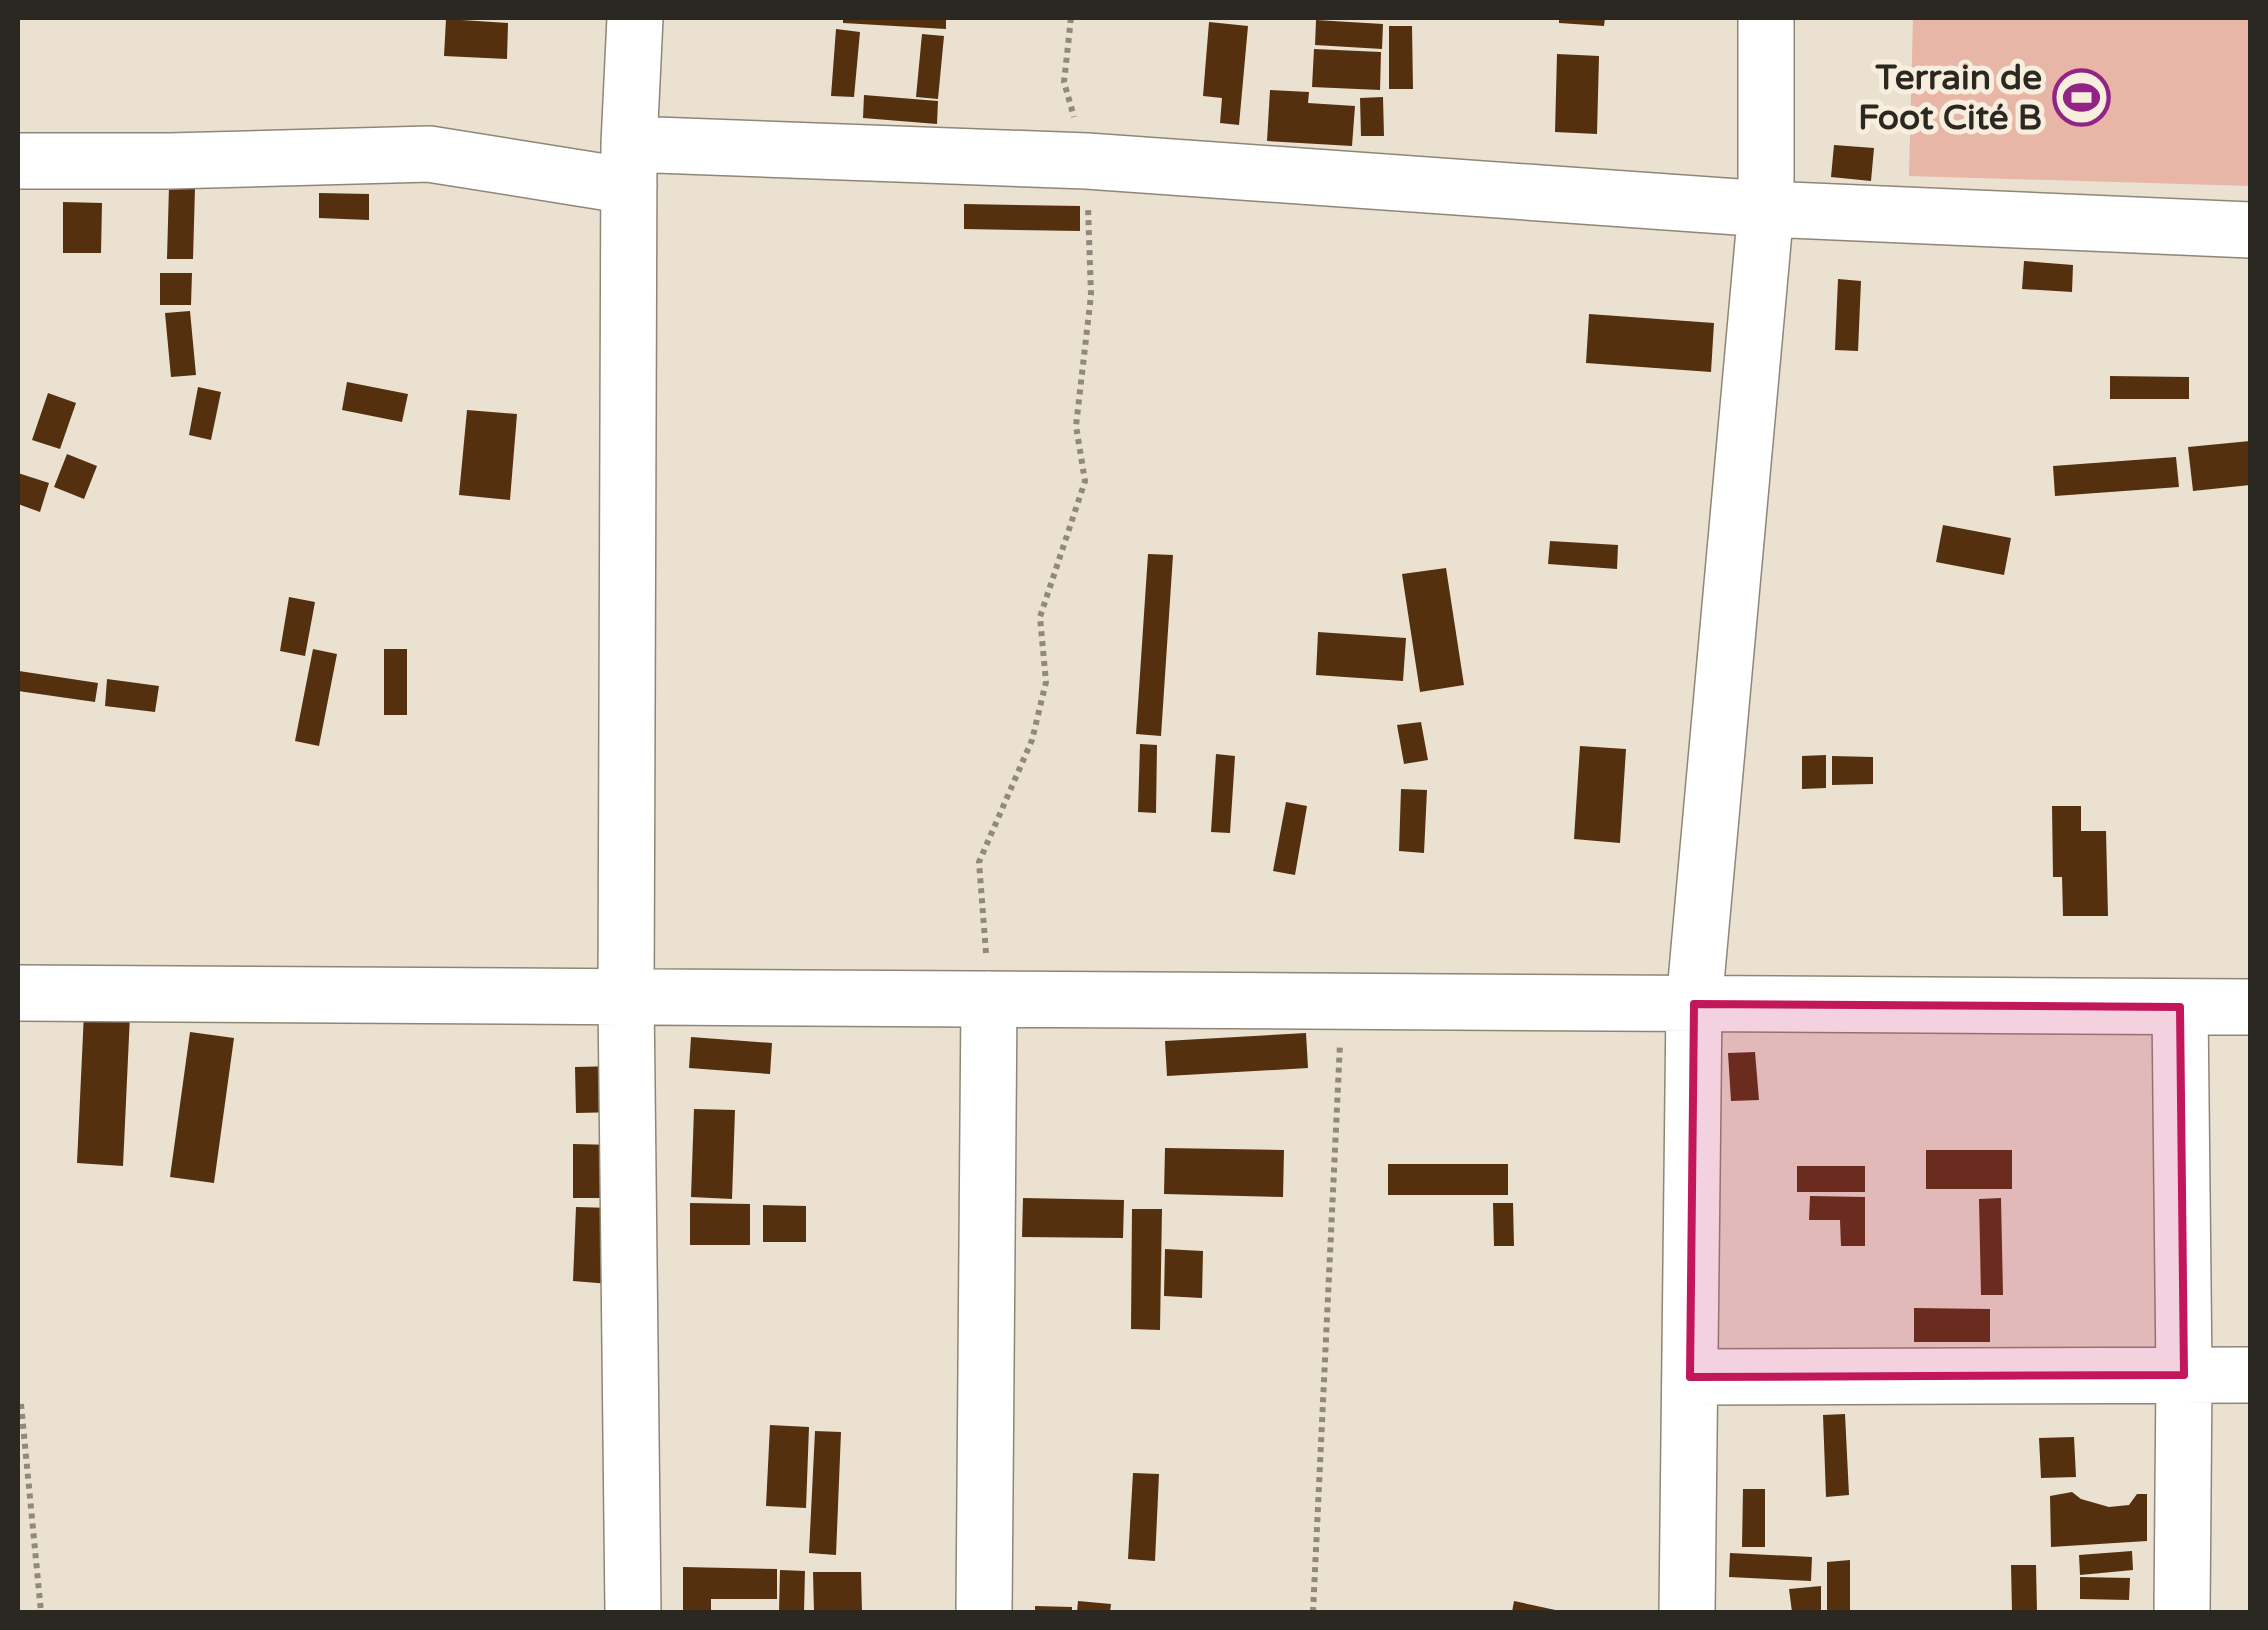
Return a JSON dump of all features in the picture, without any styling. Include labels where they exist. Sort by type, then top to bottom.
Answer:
[{"type":"street","points":[[633,1612],[626,997],[629,165],[635,18]]},
{"type":"street","points":[[1687,1612],[1694,1004],[1766,209],[1766,18]]},
{"type":"street","points":[[18,160],[170,162],[429,154],[629,165],[1087,161],[1766,209],[2250,230]]},
{"type":"street","points":[[18,993],[2250,1008]]},
{"type":"street","points":[[984,1612],[989,999]]},
{"type":"street","points":[[2180,1007],[2182,1612]]},
{"type":"street","points":[[1690,1377],[2250,1375]]},
{"type":"path","points":[[989,999],[978,862],[1032,740],[1046,682],[1040,618],[1085,482],[1076,426],[1091,295],[1087,161],[1064,82],[1070,18]]},
{"type":"path","points":[[1312,1612],[1342,1001]]},
{"type":"path","points":[[21,1404],[41,1612]]},
{"type":"highlighted area","points":[[1694,1004],[2180,1007],[2184,1375],[1690,1377]]},
{"type":"shaded area","name":"Terrain de Foot Cité B","points":[[1913,18],[2250,18],[2250,186],[1909,176]]},
{"type":"building","points":[[843,18],[946,18],[946,29],[843,23]]},
{"type":"building","points":[[1559,18],[1605,18],[1604,26],[1559,23]]},
{"type":"building","points":[[446,19],[508,23],[507,59],[444,56]]},
{"type":"building","points":[[1316,20],[1383,24],[1382,49],[1315,45]]},
{"type":"building","points":[[1209,22],[1248,26],[1239,125],[1220,123],[1222,98],[1203,96]]},
{"type":"building","points":[[1389,26],[1412,26],[1413,89],[1389,89]]},
{"type":"building","points":[[836,29],[860,32],[854,97],[831,96]]},
{"type":"building","points":[[922,34],[944,36],[938,99],[916,97]]},
{"type":"building","points":[[1314,49],[1381,52],[1380,90],[1312,87]]},
{"type":"building","points":[[1557,54],[1599,56],[1597,134],[1555,132]]},
{"type":"building","points":[[1270,90],[1309,92],[1308,103],[1355,106],[1352,146],[1267,141]]},
{"type":"building","points":[[864,95],[938,101],[937,124],[863,118]]},
{"type":"building","points":[[1383,97],[1384,136],[1361,136],[1360,98]]},
{"type":"building","points":[[1834,145],[1874,148],[1871,181],[1831,177]]},
{"type":"building","points":[[169,186],[195,188],[193,259],[167,259]]},
{"type":"building","points":[[319,193],[369,194],[369,220],[319,218]]},
{"type":"building","points":[[63,202],[102,203],[101,253],[63,253]]},
{"type":"building","points":[[964,204],[1080,206],[1080,231],[964,229]]},
{"type":"building","points":[[2024,261],[2073,265],[2072,292],[2022,289]]},
{"type":"building","points":[[160,273],[192,273],[191,305],[160,305]]},
{"type":"building","points":[[1838,279],[1861,281],[1858,351],[1835,350]]},
{"type":"building","points":[[190,311],[196,375],[171,377],[165,313]]},
{"type":"building","points":[[1589,314],[1714,323],[1711,372],[1586,363]]},
{"type":"building","points":[[2110,376],[2189,377],[2189,399],[2110,399]]},
{"type":"building","points":[[347,382],[408,394],[402,422],[342,410]]},
{"type":"building","points":[[198,387],[221,392],[211,440],[189,435]]},
{"type":"building","points":[[48,393],[76,403],[60,449],[32,440]]},
{"type":"building","points":[[467,410],[517,414],[510,500],[459,495]]},
{"type":"building","points":[[2250,441],[2250,485],[2193,491],[2188,447]]},
{"type":"building","points":[[67,454],[97,466],[84,499],[54,487]]},
{"type":"building","points":[[2176,457],[2179,487],[2055,496],[2053,466]]},
{"type":"building","points":[[18,473],[49,483],[40,512],[18,504]]},
{"type":"building","points":[[1943,525],[2011,538],[2004,575],[1936,562]]},
{"type":"building","points":[[1550,541],[1618,545],[1617,569],[1548,564]]},
{"type":"building","points":[[1148,554],[1173,555],[1161,736],[1136,734]]},
{"type":"building","points":[[1446,568],[1464,685],[1420,692],[1402,574]]},
{"type":"building","points":[[289,597],[315,602],[305,656],[280,651]]},
{"type":"building","points":[[1318,632],[1406,638],[1403,681],[1316,675]]},
{"type":"building","points":[[313,649],[337,654],[319,746],[295,741]]},
{"type":"building","points":[[384,649],[407,649],[407,715],[384,715]]},
{"type":"building","points":[[19,671],[98,683],[95,702],[18,691]]},
{"type":"building","points":[[107,679],[159,686],[155,712],[105,706]]},
{"type":"building","points":[[1421,722],[1428,760],[1404,764],[1397,725]]},
{"type":"building","points":[[1140,744],[1157,745],[1156,813],[1138,812]]},
{"type":"building","points":[[1580,746],[1626,749],[1620,843],[1574,839]]},
{"type":"building","points":[[1216,754],[1235,756],[1230,833],[1211,832]]},
{"type":"building","points":[[1826,755],[1826,788],[1802,789],[1802,756]]},
{"type":"building","points":[[1832,756],[1873,757],[1873,784],[1832,785]]},
{"type":"building","points":[[1401,789],[1427,790],[1424,853],[1399,851]]},
{"type":"building","points":[[1286,802],[1307,806],[1295,875],[1273,871]]},
{"type":"building","points":[[2052,806],[2081,806],[2081,831],[2106,831],[2108,916],[2063,916],[2062,877],[2053,877]]},
{"type":"building","points":[[84,1013],[130,1015],[123,1166],[77,1163]]},
{"type":"building","points":[[190,1032],[234,1038],[214,1183],[170,1177]]},
{"type":"building","points":[[1306,1033],[1308,1068],[1167,1076],[1165,1041]]},
{"type":"building","points":[[691,1037],[772,1043],[770,1074],[689,1068]]},
{"type":"building","points":[[1755,1052],[1759,1100],[1731,1101],[1728,1053]]},
{"type":"building","points":[[618,1066],[619,1112],[576,1113],[575,1067]]},
{"type":"building","points":[[694,1109],[735,1110],[732,1199],[691,1197]]},
{"type":"building","points":[[573,1144],[616,1145],[615,1198],[573,1198]]},
{"type":"building","points":[[1165,1148],[1284,1150],[1283,1197],[1164,1194]]},
{"type":"building","points":[[1926,1150],[2012,1150],[2012,1189],[1926,1189]]},
{"type":"building","points":[[1388,1164],[1508,1164],[1508,1195],[1388,1195]]},
{"type":"building","points":[[1797,1166],[1865,1166],[1865,1192],[1797,1192]]},
{"type":"building","points":[[1810,1196],[1865,1197],[1865,1246],[1841,1246],[1840,1220],[1809,1220]]},
{"type":"building","points":[[1023,1198],[1124,1200],[1123,1238],[1022,1237]]},
{"type":"building","points":[[2001,1198],[2003,1295],[1981,1295],[1979,1199]]},
{"type":"building","points":[[690,1203],[750,1204],[750,1245],[690,1245]]},
{"type":"building","points":[[1493,1203],[1513,1203],[1514,1246],[1494,1246]]},
{"type":"building","points":[[763,1205],[806,1206],[806,1242],[763,1242]]},
{"type":"building","points":[[576,1207],[612,1208],[610,1284],[573,1281]]},
{"type":"building","points":[[1132,1209],[1162,1209],[1160,1330],[1131,1329]]},
{"type":"building","points":[[1165,1249],[1203,1251],[1202,1298],[1164,1296]]},
{"type":"building","points":[[1914,1308],[1990,1309],[1990,1342],[1914,1342]]},
{"type":"building","points":[[1845,1414],[1849,1495],[1826,1497],[1823,1415]]},
{"type":"building","points":[[770,1425],[809,1427],[806,1508],[766,1506]]},
{"type":"building","points":[[815,1431],[841,1432],[836,1555],[809,1553]]},
{"type":"building","points":[[2074,1437],[2076,1477],[2041,1478],[2039,1438]]},
{"type":"building","points":[[1133,1473],[1159,1474],[1155,1561],[1128,1559]]},
{"type":"building","points":[[1743,1489],[1765,1489],[1765,1547],[1742,1547]]},
{"type":"building","points":[[2072,1492],[2081,1499],[2109,1507],[2129,1505],[2137,1494],[2147,1494],[2147,1541],[2051,1547],[2050,1496]]},
{"type":"building","points":[[2132,1551],[2133,1570],[2080,1575],[2079,1555]]},
{"type":"building","points":[[1730,1553],[1812,1557],[1811,1581],[1729,1577]]},
{"type":"building","points":[[1850,1560],[1850,1612],[1827,1612],[1827,1562]]},
{"type":"building","points":[[2011,1565],[2036,1565],[2037,1612],[2012,1612]]},
{"type":"building","points":[[683,1567],[777,1569],[777,1599],[711,1599],[711,1612],[683,1612]]},
{"type":"building","points":[[780,1570],[805,1571],[804,1612],[779,1612]]},
{"type":"building","points":[[813,1572],[861,1572],[862,1612],[814,1612]]},
{"type":"building","points":[[2080,1577],[2130,1578],[2129,1600],[2080,1599]]},
{"type":"building","points":[[1821,1586],[1821,1612],[1792,1612],[1789,1589]]},
{"type":"building","points":[[1078,1601],[1111,1604],[1110,1612],[1077,1612]]},
{"type":"building","points":[[1514,1601],[1560,1611],[1560,1612],[1512,1612]]},
{"type":"building","points":[[1035,1606],[1072,1607],[1072,1612],[1035,1612]]},
{"type":"place","name":"Terrain de Foot Cité B","points":[[2081,97]]}]
